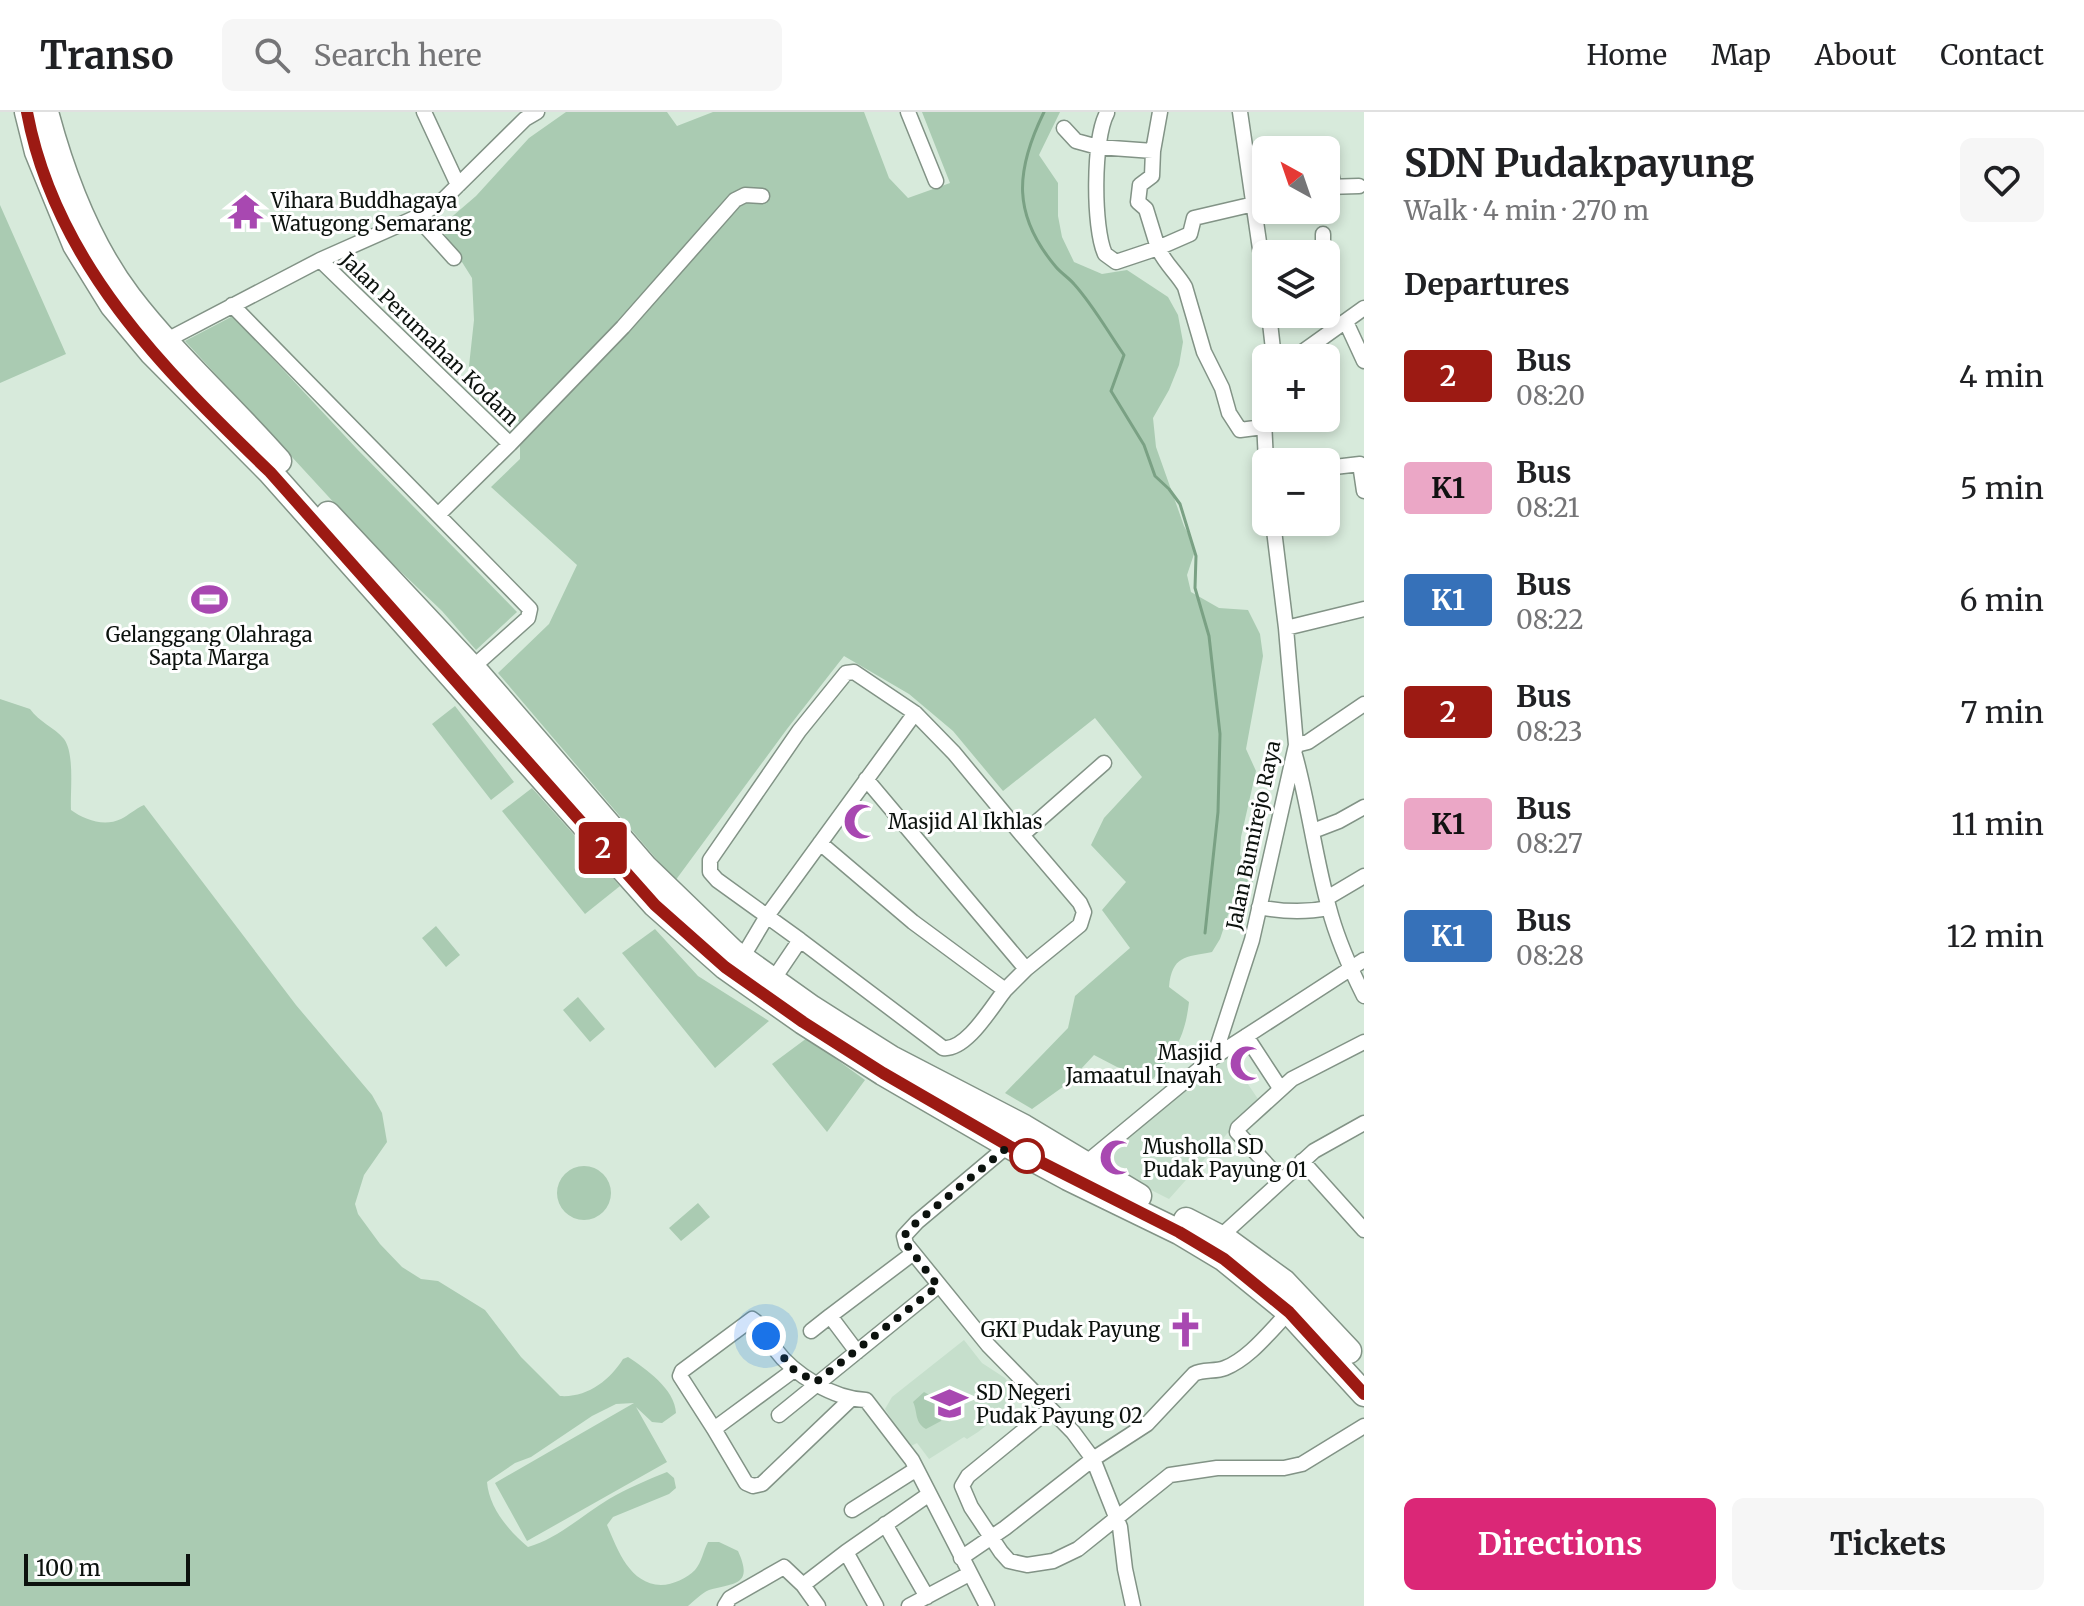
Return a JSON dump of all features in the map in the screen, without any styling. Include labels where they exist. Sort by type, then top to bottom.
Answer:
[{"type":"highway","points":[[27,112],[37,152],[75,245],[112,305],[152,353],[291,485],[472,668],[669,893],[742,958],[768,987]]},
{"type":"highway","points":[[46,112],[56,150],[92,237],[127,294],[655,905],[725,967],[768,987],[891,1058],[1017,1137],[1224,1259],[1289,1312],[1364,1386]]},
{"type":"highway","points":[[1076,1172],[1141,1197],[1220,1237],[1284,1282],[1364,1386]]},
{"type":"street","points":[[424,112],[458,185]]},
{"type":"street","points":[[908,112],[936,181]]},
{"type":"street","points":[[1160,112],[1152,176],[1140,185],[1138,202],[1146,209],[1158,248],[1185,287],[1204,352],[1222,388],[1235,425],[1240,430],[1252,428]]},
{"type":"street","points":[[1240,112],[1252,171]]},
{"type":"street","points":[[1107,113],[1098,147],[1098,219],[1105,254],[1116,262],[1190,234],[1194,218],[1252,202]]},
{"type":"street","name":"Jalan Perumahan Kodam","points":[[165,341],[320,260],[417,217],[458,185],[528,114]]},
{"type":"street","points":[[1064,128],[1076,141],[1098,147],[1153,151]]},
{"type":"street","points":[[1340,187],[1359,186]]},
{"type":"street","points":[[510,444],[623,327],[735,200],[745,195],[762,196]]},
{"type":"street","points":[[417,217],[454,258]]},
{"type":"street","points":[[1323,234],[1323,240]]},
{"type":"street","name":"Jalan Perumahan Kodam","points":[[320,260],[510,444],[439,514]]},
{"type":"street","points":[[232,305],[530,609],[528,618],[472,668]]},
{"type":"street","points":[[1314,344],[1364,308]]},
{"type":"street","points":[[1346,322],[1364,361]]},
{"type":"street","points":[[1340,466],[1362,464],[1364,491]]},
{"type":"street","name":"Jalan Bumirejo Raya","points":[[1214,1057],[1252,940],[1295,748],[1286,628],[1275,536]]},
{"type":"street","points":[[1286,628],[1364,609]]},
{"type":"street","points":[[854,672],[915,713],[954,753],[1080,903],[1084,912],[1080,925],[1026,969],[962,1044],[953,1049],[943,1048],[710,872],[710,860],[799,731],[846,673],[854,672]]},
{"type":"street","points":[[1364,704],[1295,748],[1328,903],[1350,968],[1364,996]]},
{"type":"street","points":[[742,958],[767,916],[915,713]]},
{"type":"street","points":[[1022,835],[1104,763]]},
{"type":"street","points":[[866,779],[1026,969]]},
{"type":"street","points":[[1313,831],[1364,807]]},
{"type":"street","points":[[820,843],[913,922],[1005,990]]},
{"type":"street","points":[[1259,907],[1280,912],[1300,912],[1328,903],[1364,876]]},
{"type":"street","points":[[768,987],[800,940]]},
{"type":"street","points":[[1076,1172],[1114,1137],[1214,1057],[1364,960]]},
{"type":"street","points":[[1246,1036],[1280,1088]]},
{"type":"street","points":[[1281,1180],[1237,1132],[1240,1125],[1292,1079],[1364,1042]]},
{"type":"street","points":[[1220,1237],[1314,1151],[1364,1123]]},
{"type":"street","points":[[1017,1137],[904,1236],[912,1254],[938,1286],[988,1345],[1073,1432],[1095,1464],[1117,1520],[1133,1606]]},
{"type":"street","points":[[1302,1161],[1364,1230]]},
{"type":"street","points":[[811,1331],[912,1254]]},
{"type":"street","points":[[779,1415],[938,1286]]},
{"type":"street","points":[[961,1558],[1095,1464],[1129,1433],[1156,1417],[1198,1371],[1219,1370],[1239,1361],[1289,1312]]},
{"type":"street","points":[[830,1316],[857,1352]]},
{"type":"street","points":[[851,1399],[762,1484],[753,1486],[746,1483],[680,1376],[682,1371],[752,1319],[794,1370],[851,1399],[866,1400],[900,1443],[987,1606]]},
{"type":"street","points":[[714,1429],[794,1370]]},
{"type":"street","points":[[1050,1409],[968,1476],[962,1486],[971,1507],[1009,1561],[1027,1565],[1053,1561],[1078,1549],[1170,1475],[1217,1468],[1284,1468],[1302,1464],[1364,1426]]},
{"type":"street","points":[[1095,1464],[1106,1473],[1122,1508],[1129,1509]]},
{"type":"street","points":[[852,1510],[915,1470]]},
{"type":"street","points":[[803,1585],[928,1495]]},
{"type":"street","points":[[885,1524],[927,1597]]},
{"type":"street","points":[[846,1552],[876,1606]]},
{"type":"street","points":[[726,1604],[730,1598],[784,1567],[803,1585],[818,1606]]},
{"type":"street","points":[[909,1606],[969,1574]]},
{"type":"shaded area","points":[[566,112],[667,112],[677,126],[713,112],[864,112],[889,178],[908,198],[950,183],[922,112],[1060,112],[1039,155],[1058,183],[1058,216],[1062,237],[1074,262],[1102,274],[1127,270],[1168,297],[1178,315],[1183,342],[1179,365],[1153,418],[1156,447],[1191,539],[1194,554],[1187,575],[1191,592],[1219,608],[1248,610],[1260,634],[1263,656],[1246,749],[1256,771],[1240,855],[1257,870],[1250,890],[1232,903],[1220,939],[1212,952],[1187,957],[1173,969],[1169,987],[1189,1002],[1185,1025],[1178,1044],[1153,1079],[1117,1067],[1094,1055],[1067,1084],[1032,1109],[1005,1093],[1068,1028],[1075,996],[1130,948],[1102,910],[1126,882],[1091,845],[1104,818],[1142,777],[1095,718],[1003,791],[953,731],[909,694],[844,656],[675,881],[498,673],[549,624],[577,565],[491,487],[520,459],[520,423],[469,366],[474,320],[472,278],[440,227],[476,196],[529,138]]},
{"type":"shaded area","points":[[0,205],[66,354],[0,383]]},
{"type":"shaded area","points":[[233,316],[357,449],[517,612],[476,650],[442,611],[373,545],[185,341]]},
{"type":"shaded area","points":[[0,699],[30,709],[64,739],[71,763],[71,810],[88,819],[108,822],[121,819],[144,805],[296,1005],[372,1095],[382,1113],[387,1142],[364,1175],[355,1204],[358,1214],[380,1244],[402,1267],[421,1279],[438,1281],[485,1310],[521,1357],[560,1396],[579,1394],[597,1386],[628,1357],[658,1380],[671,1396],[676,1413],[662,1423],[652,1422],[636,1407],[667,1462],[527,1541],[495,1483],[634,1403],[616,1404],[487,1482],[496,1510],[507,1526],[528,1547],[560,1532],[616,1495],[667,1472],[674,1478],[676,1488],[669,1494],[613,1517],[607,1525],[626,1564],[641,1579],[661,1585],[670,1584],[695,1570],[708,1542],[719,1542],[738,1551],[744,1571],[739,1581],[709,1590],[688,1606],[0,1606]]},
{"type":"shaded area","points":[[455,706],[514,782],[491,800],[432,724]]},
{"type":"shaded area","points":[[532,788],[620,886],[585,914],[502,811]]},
{"type":"shaded area","points":[[436,926],[460,955],[446,967],[422,938]]},
{"type":"shaded area","points":[[655,929],[698,976],[769,1021],[715,1068],[622,953]]},
{"type":"shaded area","points":[[578,997],[605,1029],[590,1042],[563,1010]]},
{"type":"shaded area","points":[[807,1038],[865,1080],[827,1132],[772,1064]]},
{"type":"shaded area","points":[[1229,1056],[1258,1099],[1169,1199],[1107,1168],[1097,1158]]},
{"type":"shaded area","points":[[584,1166],[603,1174],[611,1193],[603,1212],[584,1220],[565,1212],[557,1193],[565,1174]]},
{"type":"shaded area","points":[[698,1203],[710,1217],[681,1241],[669,1228]]},
{"type":"shaded area","name":"SD Negeri Pudak Payung 02","points":[[964,1340],[982,1363],[1005,1378],[1020,1398],[986,1422],[987,1425],[978,1432],[929,1459],[917,1443],[909,1447],[885,1409],[892,1397]]},
{"type":"shaded area","points":[[924,1392],[937,1399],[945,1411],[941,1421],[926,1429],[918,1420],[913,1402]]},
{"type":"waterway","points":[[1044,112],[1034,133],[1023,173],[1025,211],[1031,229],[1056,267],[1088,301],[1124,355],[1111,391],[1144,445],[1155,476],[1180,504],[1196,556],[1195,588],[1209,636],[1220,734],[1218,812],[1205,933]]},
{"type":"bus line","name":"2","points":[[27,112],[53,197],[75,245],[112,305],[152,353],[270,472],[655,905],[725,967],[883,1073],[1009,1146],[1179,1232],[1224,1259],[1289,1312],[1364,1394]]},
{"type":"place","name":"Vihara Buddhagaya Watugong Semarang","points":[[245,211]]},
{"type":"place","name":"Gelanggang Olahraga Sapta Marga","points":[[209,599]]},
{"type":"place","name":"Masjid Al Ikhlas","points":[[862,821]]},
{"type":"place","name":"Masjid Jamaatul Inayah","points":[[1248,1064]]},
{"type":"place","name":"Musholla SD Pudak Payung 01","points":[[1117,1157]]},
{"type":"place","name":"GKI Pudak Payung","points":[[1186,1329]]},
{"type":"place","name":"SD Negeri Pudak Payung 02","points":[[950,1403]]},
{"type":"route","points":[[766,1336],[794,1370],[816,1382],[938,1286],[906,1244],[904,1236],[910,1228],[1009,1146],[1027,1156]]}]
